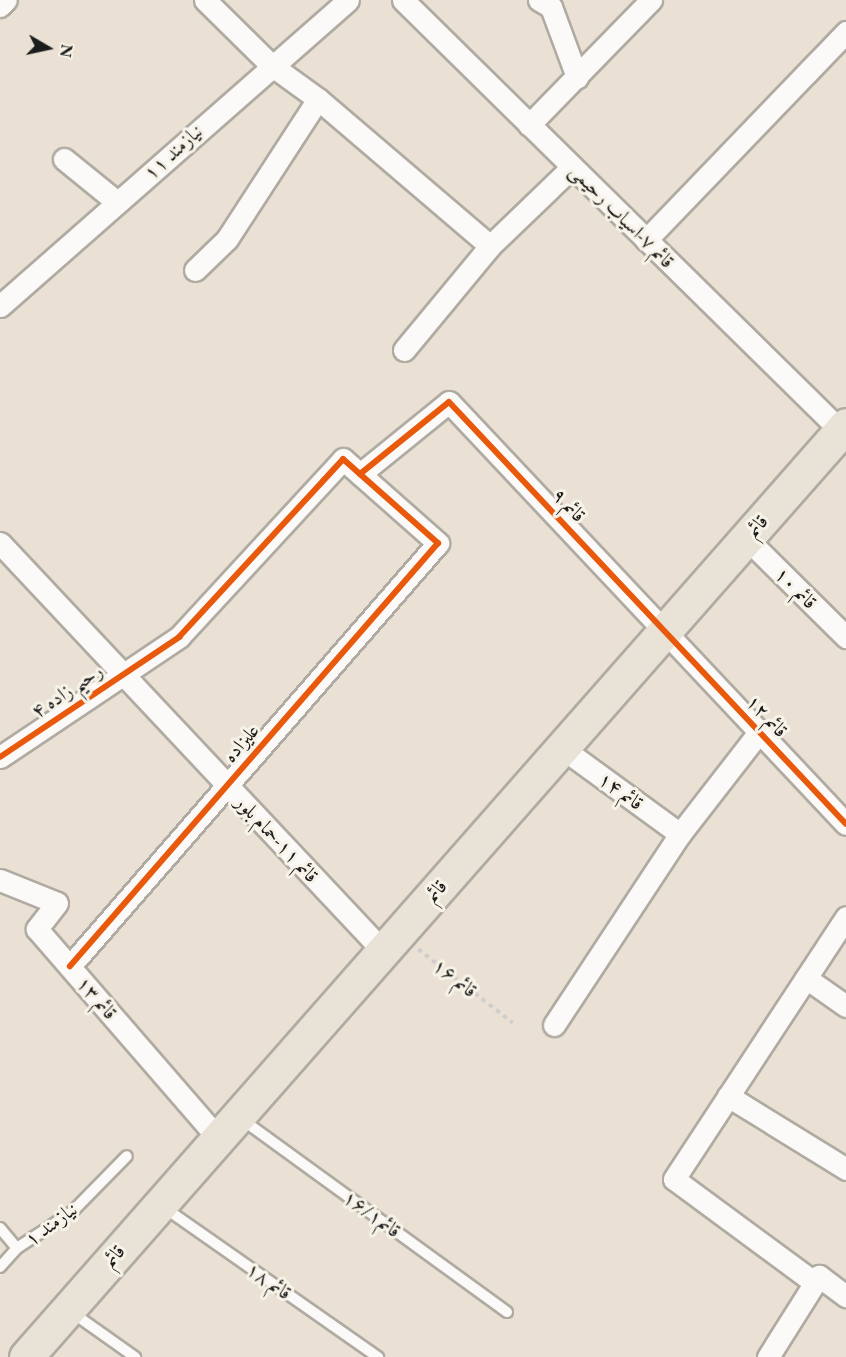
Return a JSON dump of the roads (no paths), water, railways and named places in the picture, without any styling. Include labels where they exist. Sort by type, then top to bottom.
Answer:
[{"type":"main road","name":"قائم","points":[[26,1357],[843,428]]},
{"type":"street","points":[[0,6],[6,0]]},
{"type":"street","points":[[205,0],[271,65],[318,99],[490,246]]},
{"type":"street","name":"نیازمند ۱۱","points":[[0,306],[271,65],[348,0]]},
{"type":"street","name":"قائم ۷-اسیاب رحیمی","points":[[403,0],[646,240],[843,428]]},
{"type":"street","points":[[539,0],[551,7],[577,77]]},
{"type":"street","points":[[529,125],[651,0]]},
{"type":"street","points":[[646,240],[846,32]]},
{"type":"street","points":[[195,270],[227,239],[318,99]]},
{"type":"street","points":[[64,159],[117,202]]},
{"type":"street","points":[[404,350],[490,246],[572,166]]},
{"type":"street","name":"قائم ۹","points":[[360,474],[449,402],[664,632]]},
{"type":"street","name":"رحیم زاده ۴","points":[[0,757],[122,673],[179,637],[343,459],[360,474]]},
{"type":"street","name":"علیزاده","points":[[70,966],[438,543],[360,474]]},
{"type":"street","name":"قائم ۱۰","points":[[746,538],[846,637]]},
{"type":"street","name":"قائم ۱۱-حمام بلور","points":[[0,543],[227,785],[390,942]]},
{"type":"street","name":"قائم ۱۲","points":[[664,632],[846,824]]},
{"type":"street","points":[[554,1025],[680,834],[759,732]]},
{"type":"street","name":"قائم ۱۴","points":[[562,748],[680,834]]},
{"type":"street","name":"قائم ۱۳","points":[[0,880],[57,903],[38,929],[70,966],[227,1127]]},
{"type":"street","points":[[846,917],[674,1179],[817,1280],[846,1296]]},
{"type":"street","points":[[806,978],[846,1006]]},
{"type":"street","points":[[728,1096],[846,1169]]},
{"type":"street","points":[[768,1357],[817,1280]]},
{"type":"lane","name":"قائم۱۶/۱","points":[[227,1127],[507,1312]]},
{"type":"lane","name":"نیازمند ۱","points":[[0,1267],[17,1248],[72,1212],[127,1156]]},
{"type":"lane","name":"قائم ۱۸","points":[[159,1204],[378,1357]]},
{"type":"lane","points":[[0,1228],[17,1248]]},
{"type":"lane","points":[[67,1309],[135,1357]]}]
